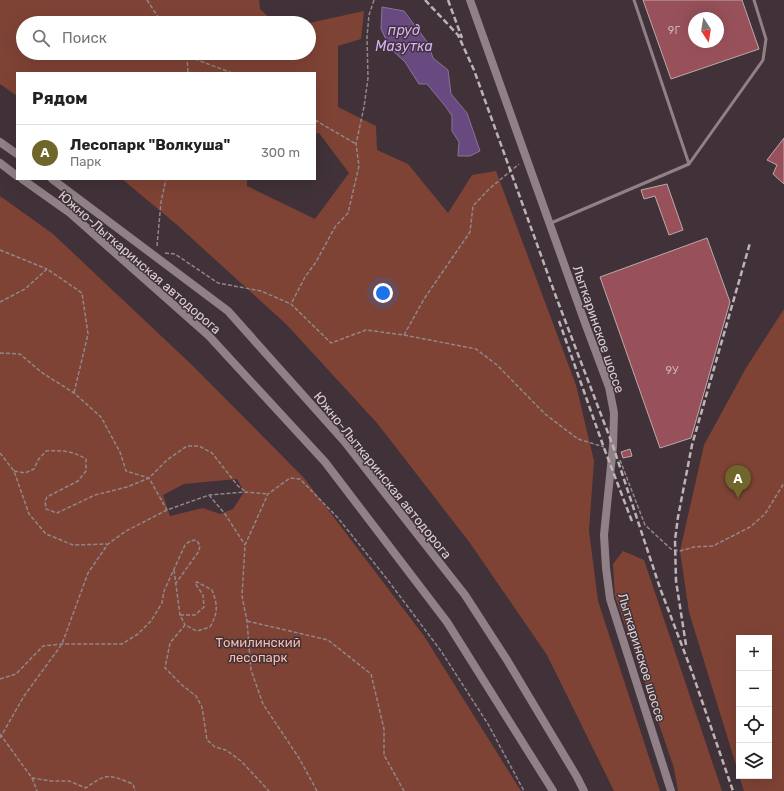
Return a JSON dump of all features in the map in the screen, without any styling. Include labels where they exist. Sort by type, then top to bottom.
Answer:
[{"type":"main road","name":"Лыткаринское шоссе","points":[[470,0],[609,387],[614,413],[604,535],[610,599],[671,791]]},
{"type":"main road","points":[[0,142],[16,153]]},
{"type":"main road","points":[[0,164],[16,175]]},
{"type":"main road","name":"Южно-Лыткаринская автодорога","points":[[23,180],[70,214],[209,336],[325,462],[447,622],[553,791]]},
{"type":"main road","name":"Южно-Лыткаринская автодорога","points":[[53,180],[228,311],[344,441],[465,595],[511,667],[584,791]]},
{"type":"lane","points":[[634,0],[689,164]]},
{"type":"lane","points":[[549,223],[689,164],[764,60],[766,39],[754,0]]},
{"type":"path","points":[[147,0],[157,16]]},
{"type":"path","points":[[291,304],[335,227],[348,213],[359,166],[356,144],[364,107],[368,78],[367,37],[369,15],[374,0]]},
{"type":"path","points":[[187,60],[188,72]]},
{"type":"path","points":[[198,60],[229,72]]},
{"type":"path","points":[[316,121],[356,144]]},
{"type":"path","points":[[404,334],[424,299],[470,232],[473,206],[522,161]]},
{"type":"path","points":[[156,252],[161,202],[166,180]]},
{"type":"path","points":[[0,250],[47,269],[82,293],[88,334],[74,393]]},
{"type":"path","points":[[162,252],[175,254],[218,283],[261,291],[291,304],[331,343],[366,330],[404,334],[476,349],[497,365],[545,414],[578,439],[612,450]]},
{"type":"path","points":[[0,302],[25,289],[47,269]]},
{"type":"path","points":[[0,353],[20,354],[41,372],[74,393],[101,417],[120,452],[126,471],[149,478],[167,510]]},
{"type":"path","points":[[14,471],[25,473],[34,469],[38,460],[46,451],[64,450],[76,453],[86,459],[86,471],[78,481],[47,497],[45,501],[46,509],[57,513],[95,495],[127,488],[149,478],[167,460],[186,446],[199,446],[212,453],[238,486],[246,492]]},
{"type":"path","points":[[0,453],[14,471],[29,514],[46,534],[72,545],[108,544]]},
{"type":"path","points":[[619,457],[645,525],[671,549],[680,551],[694,547],[713,546],[750,526],[765,514],[784,483]]},
{"type":"path","points":[[317,791],[300,758],[263,704],[251,670],[247,621],[242,596],[245,545],[268,494],[290,478],[300,479],[338,518],[387,578],[440,651],[488,724],[524,791]]},
{"type":"path","points":[[37,791],[32,778],[0,736],[24,696],[62,644],[88,573],[108,544],[126,531],[167,510],[208,495],[246,492],[268,494]]},
{"type":"path","points":[[208,495],[225,514],[245,545]]},
{"type":"path","points":[[0,678],[16,674],[43,646],[62,644],[122,644],[138,634],[151,620],[162,603],[164,592],[185,545],[190,541],[196,540],[200,545],[199,551],[176,583]]},
{"type":"path","points":[[174,570],[180,615],[185,625],[196,630],[210,627],[216,615],[217,604],[212,590],[197,582],[196,583],[203,595],[204,607],[195,615],[180,615]]},
{"type":"path","points":[[247,621],[328,640],[371,674],[384,729],[384,755],[404,791]]},
{"type":"path","points":[[185,625],[170,643],[165,668],[182,685],[196,696],[202,707],[207,740],[215,747],[226,750],[241,761],[269,791]]},
{"type":"path","points":[[32,778],[51,781],[69,781],[86,788],[99,778],[114,776],[133,784],[135,791]]},
{"type":"green space","points":[[0,0],[259,0],[260,9],[268,16],[16,16],[16,60],[316,60],[316,21],[364,11],[361,39],[338,46],[338,107],[376,126],[377,150],[408,164],[448,213],[472,175],[496,171],[576,385],[594,461],[589,531],[598,601],[660,791],[614,791],[547,655],[470,543],[377,423],[286,324],[176,224],[123,180],[247,180],[247,186],[315,219],[349,173],[319,133],[316,134],[316,72],[16,72],[16,95],[0,84]]},
{"type":"green space","name":"Томилинский лесопарк","points":[[0,196],[53,234],[193,366],[304,478],[424,636],[521,791],[0,791]],"holes":[[[237,479],[244,492],[233,509],[220,514],[203,508],[170,516],[163,495],[184,484]]]},
{"type":"green space","points":[[784,309],[784,791],[744,791],[740,779],[772,779],[772,635],[736,635],[736,765],[689,612],[680,551],[704,445],[746,368]]},
{"type":"green space","points":[[623,551],[644,560],[722,791],[678,791],[674,768],[615,596],[613,564]]},
{"type":"water","name":"пруд Мазутка","points":[[382,7],[404,11],[428,43],[433,58],[448,70],[451,94],[467,113],[480,151],[470,156],[458,156],[459,142],[452,131],[452,116],[427,84],[419,84],[405,62],[390,48],[381,29]]},
{"type":"building","points":[[643,0],[742,0],[759,49],[671,79]]},
{"type":"building","points":[[784,138],[784,184],[773,174],[777,165],[767,160]]},
{"type":"building","points":[[667,184],[683,230],[669,235],[655,196],[644,199],[641,190]]},
{"type":"building","points":[[707,238],[730,302],[691,438],[660,448],[600,277]]},
{"type":"building","points":[[630,449],[632,456],[623,458],[621,452]]},
{"type":"railway","points":[[425,0],[458,35],[474,70],[555,294],[613,446],[660,588],[692,672],[733,791]]},
{"type":"railway","points":[[448,0],[462,38]]},
{"type":"railway","points":[[686,645],[676,581],[675,540],[678,517],[692,445],[750,243]]},
{"type":"railway","points":[[559,321],[604,448],[633,524]]},
{"type":"place","name":"Лесопарк \"Волкуша\"","points":[[738,498]]}]
